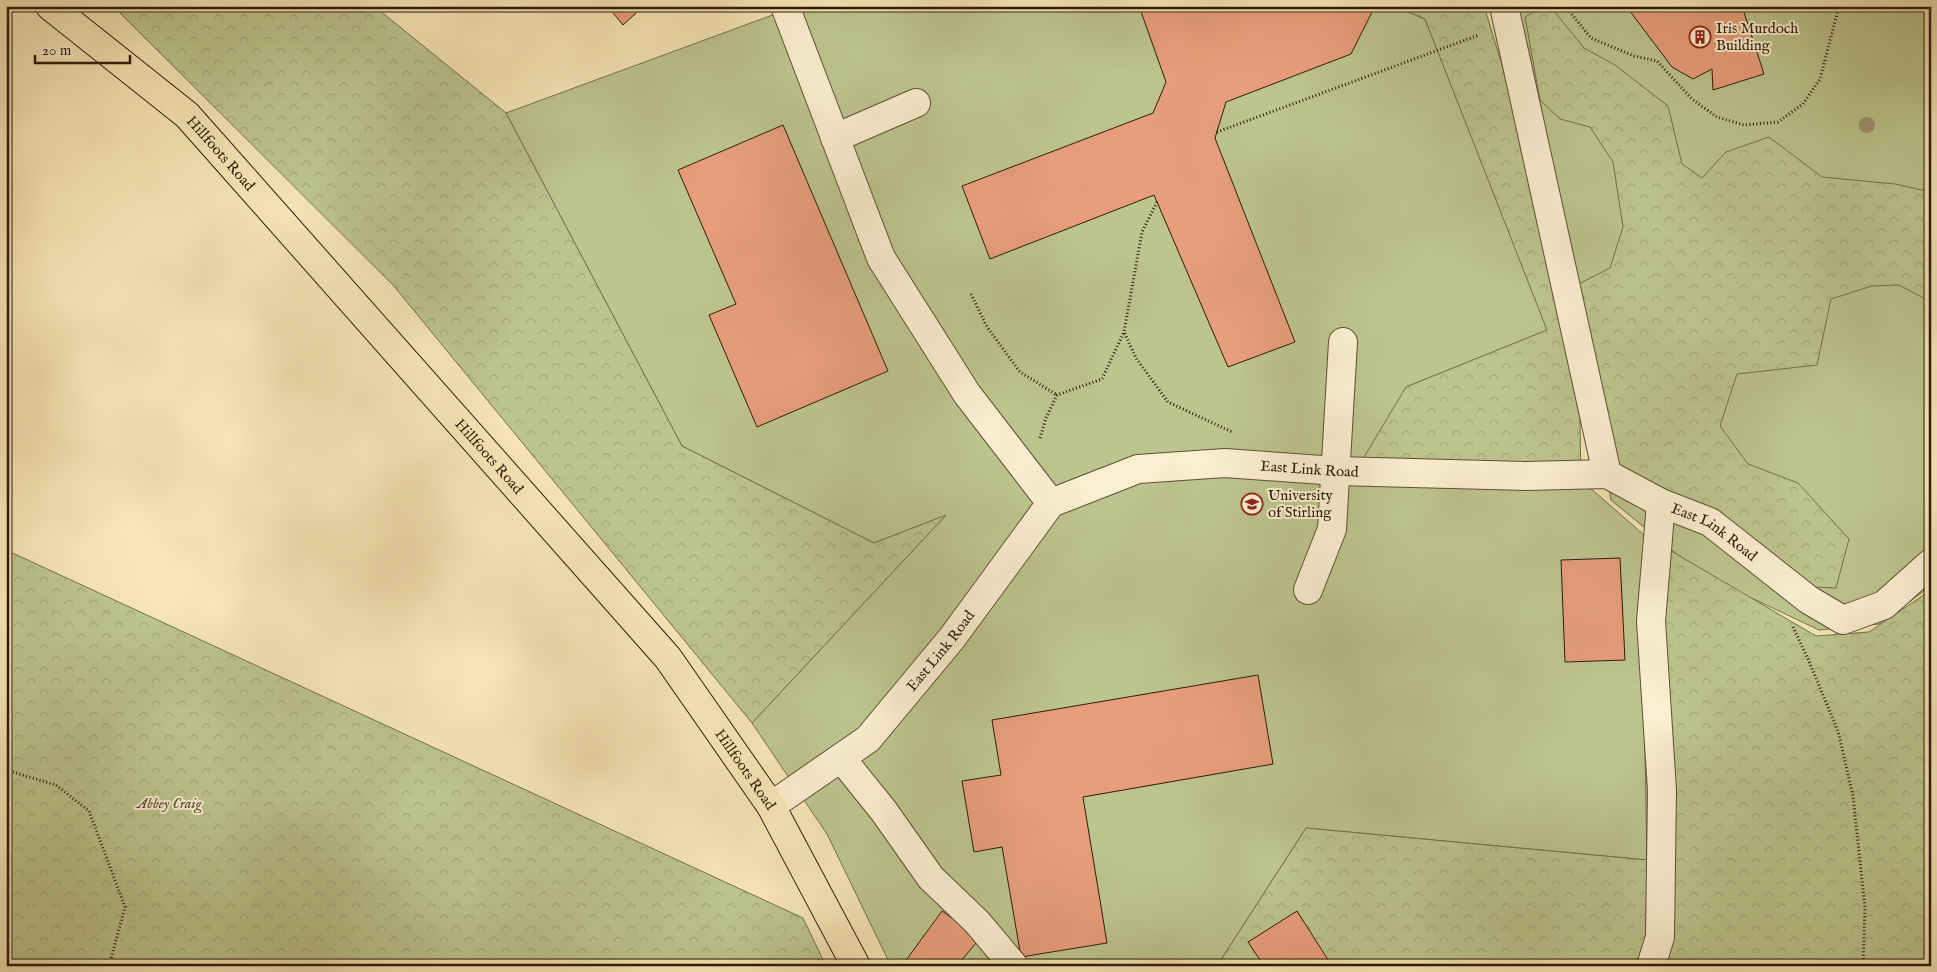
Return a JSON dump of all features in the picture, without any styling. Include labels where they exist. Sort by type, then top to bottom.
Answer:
[{"type":"main road","name":"Hillfoots Road","points":[[50,6],[187,114],[668,658],[771,806],[856,966]]},
{"type":"lane","points":[[785,6],[881,258],[967,394],[1051,503]]},
{"type":"lane","points":[[1506,15],[1608,474]]},
{"type":"lane","points":[[835,138],[916,103]]},
{"type":"lane","points":[[1308,590],[1332,528],[1343,342]]},
{"type":"lane","name":"East Link Road","points":[[771,806],[868,738],[952,638],[1051,503],[1138,469],[1225,463],[1336,471],[1527,476],[1608,474],[1661,503],[1710,522],[1809,600],[1843,620],[1884,605],[1931,563]]},
{"type":"lane","points":[[1651,966],[1660,937],[1662,790],[1651,621],[1661,503]]},
{"type":"lane","points":[[841,758],[883,810],[931,878],[977,922],[1014,966]]},
{"type":"path","points":[[1565,6],[1591,38],[1634,56],[1657,61],[1692,99],[1717,117],[1744,125],[1778,122],[1803,104],[1820,79],[1839,6]]},
{"type":"path","points":[[1217,132],[1506,15]]},
{"type":"path","points":[[1029,475],[1046,418],[1057,395],[1102,379],[1124,332],[1142,232],[1157,202]]},
{"type":"path","points":[[971,294],[987,327],[1020,372],[1057,395]]},
{"type":"path","points":[[1124,332],[1136,358],[1168,402],[1238,435]]},
{"type":"path","points":[[1792,624],[1838,731],[1853,796],[1865,908],[1863,966]]},
{"type":"path","points":[[6,770],[56,785],[89,810],[125,907],[109,966]]},
{"type":"green space","points":[[113,6],[374,6],[506,113],[682,446],[874,543],[946,515],[752,723],[393,285]]},
{"type":"green space","points":[[797,6],[1394,6],[1425,19],[1548,330],[1406,387],[1581,480],[1644,535],[1647,860],[1306,828],[1217,966],[891,966],[827,834],[752,723],[945,516],[874,543],[682,446],[506,113]]},
{"type":"green space","points":[[1394,6],[1484,6],[1528,150],[1579,371],[1581,480],[1358,467],[1406,387],[1547,330],[1425,19]]},
{"type":"green space","points":[[1509,6],[1931,6],[1931,586],[1879,624],[1819,630],[1701,574],[1611,500],[1525,54]]},
{"type":"green space","points":[[1545,6],[1550,6],[1584,48],[1615,65],[1668,106],[1682,164],[1702,178],[1726,152],[1769,137],[1822,177],[1895,184],[1931,192],[1931,302],[1899,285],[1872,286],[1831,299],[1817,365],[1737,374],[1720,426],[1748,464],[1798,483],[1849,539],[1836,588],[1813,587],[1607,474],[1567,290],[1610,268],[1623,227],[1613,162],[1590,127],[1560,119],[1540,100],[1525,17]]},
{"type":"green space","points":[[1644,535],[1816,636],[1869,632],[1931,590],[1931,966],[1217,966],[1306,828],[1647,860],[1644,702]]},
{"type":"green space","name":"Abbey Craig","points":[[6,550],[803,918],[826,966],[6,966]]},
{"type":"building","points":[[607,6],[644,6],[623,25]]},
{"type":"building","points":[[1139,6],[1375,6],[1351,54],[1226,102],[1215,138],[1295,342],[1228,367],[1154,195],[990,259],[962,186],[1153,113],[1166,82]]},
{"type":"building","name":"Iris Murdoch Building","points":[[1626,6],[1742,6],[1764,74],[1713,90],[1712,69],[1693,79],[1672,67]]},
{"type":"building","points":[[783,125],[888,371],[757,427],[709,315],[736,304],[678,170]]},
{"type":"building","points":[[1620,558],[1625,660],[1565,662],[1561,560]]},
{"type":"building","points":[[1258,675],[1273,764],[1083,797],[1107,943],[1021,957],[1002,847],[974,852],[962,781],[1001,775],[992,720]]},
{"type":"building","points":[[942,911],[980,938],[957,966],[908,966],[904,963]]},
{"type":"building","points":[[1297,911],[1332,966],[1264,966],[1248,942]]},
{"type":"place","name":"Iris Murdoch Building","points":[[1700,37]]},
{"type":"place","name":"University of Stirling","points":[[1252,504]]}]
